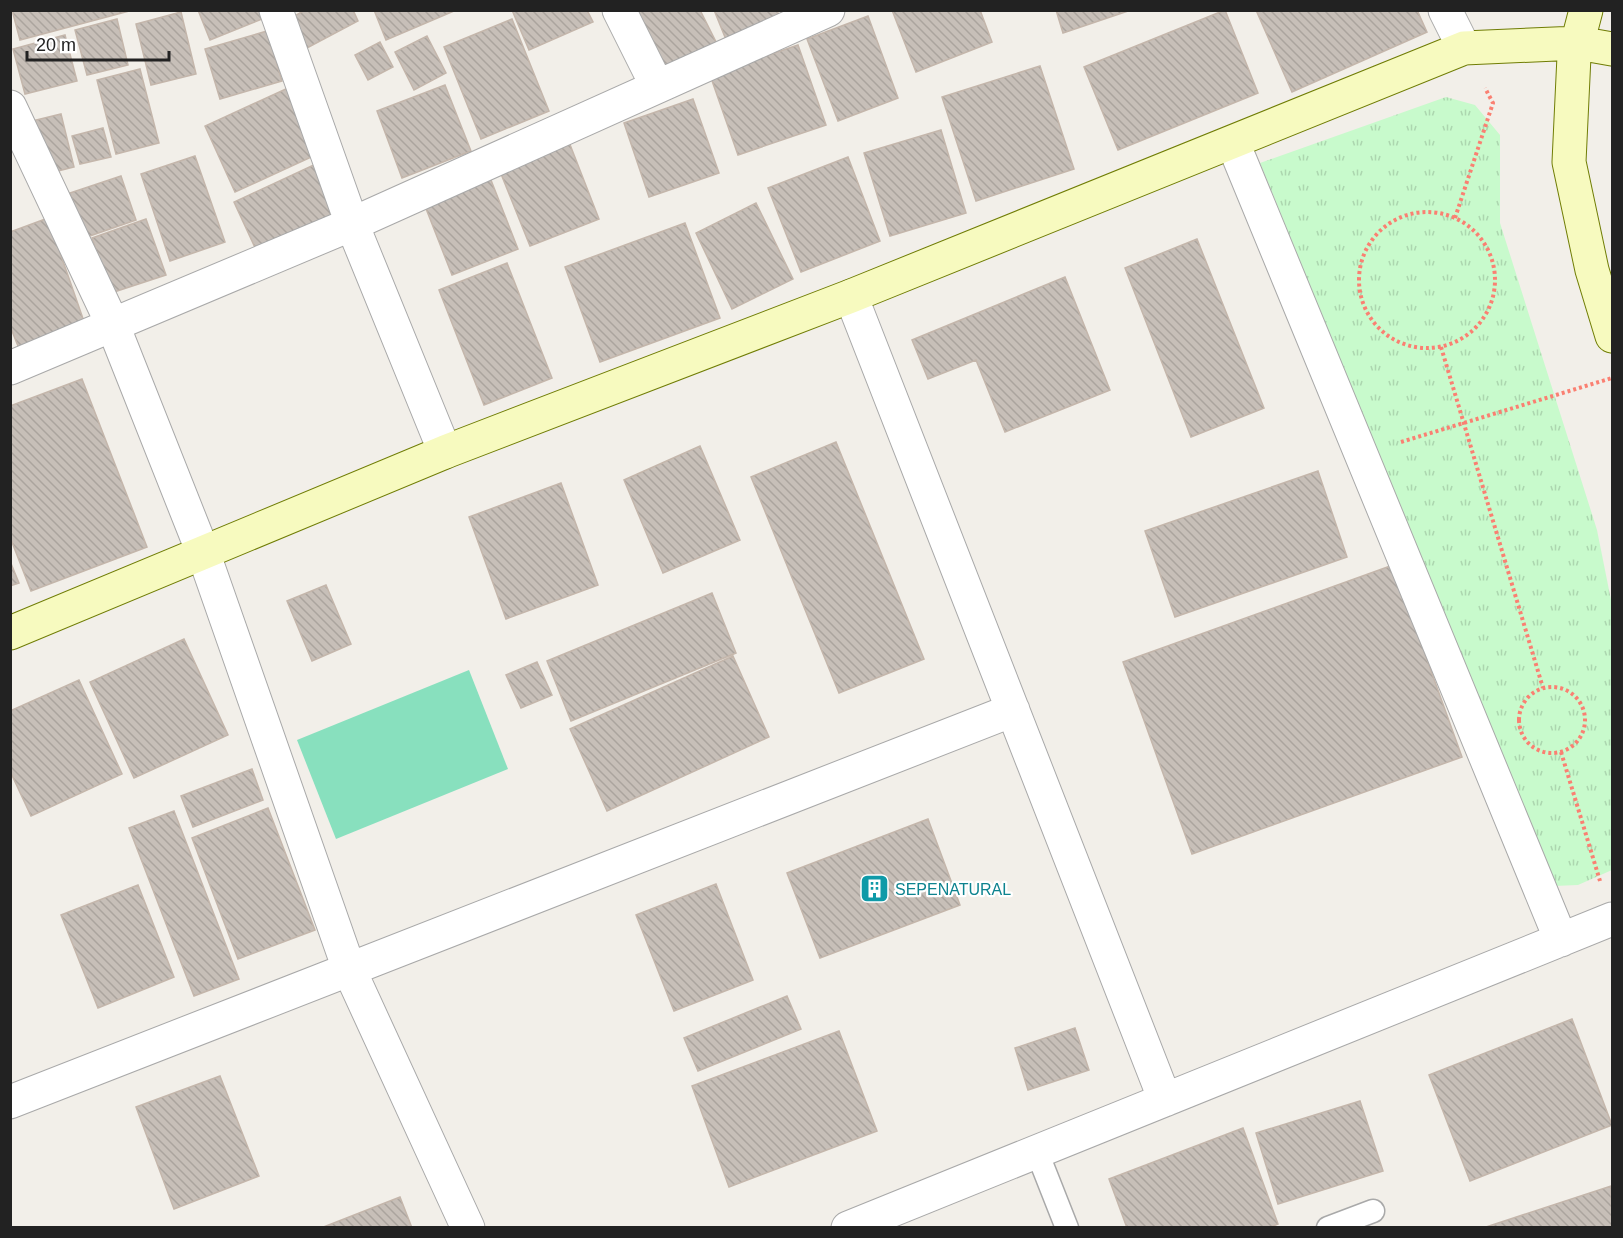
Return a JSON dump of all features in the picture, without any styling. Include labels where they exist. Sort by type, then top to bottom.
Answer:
[{"type":"street","points":[[276,10],[352,225],[445,452]]},
{"type":"street","points":[[619,10],[657,86]]},
{"type":"street","points":[[10,368],[112,323],[352,225],[657,86],[790,18],[828,10]]},
{"type":"street","points":[[1444,10],[1464,48]]},
{"type":"street","points":[[1586,10],[1574,56],[1569,162],[1592,270],[1612,336]]},
{"type":"street","points":[[10,633],[204,555],[445,452],[851,296],[1464,48],[1578,43],[1612,49]]},
{"type":"street","points":[[10,107],[112,323],[204,555],[349,969],[468,1227]]},
{"type":"street","points":[[1233,142],[1561,940]]},
{"type":"street","points":[[851,296],[1165,1100]]},
{"type":"street","points":[[10,1102],[1013,710]]},
{"type":"street","points":[[848,1227],[1612,919]]},
{"type":"lane","points":[[1037,1152],[1067,1227]]},
{"type":"lane","points":[[1328,1227],[1373,1211]]},
{"type":"path","points":[[1455,218],[1493,103],[1464,48]]},
{"type":"path","points":[[1434,212],[1455,218],[1473,229],[1487,246],[1494,266],[1495,287],[1490,308],[1478,326],[1462,340],[1441,347],[1420,348],[1399,343],[1382,331],[1368,314],[1361,294],[1359,272],[1365,252],[1377,234],[1394,221],[1413,213],[1434,212]]},
{"type":"path","points":[[1441,347],[1543,688]]},
{"type":"path","points":[[1362,455],[1465,421],[1612,378]]},
{"type":"path","points":[[1558,687],[1571,693],[1582,704],[1586,718],[1583,733],[1574,745],[1561,752],[1547,753],[1533,748],[1523,736],[1519,722],[1521,708],[1530,695],[1543,688],[1558,687]]},
{"type":"path","points":[[1561,752],[1612,919]]},
{"type":"green space","points":[[1446,97],[1475,105],[1500,135],[1500,223],[1597,530],[1612,605],[1612,870],[1578,885],[1554,886],[1260,163]]},
{"type":"green space","points":[[469,670],[508,769],[336,839],[297,740]]},
{"type":"building","points":[[12,10],[133,10],[20,40]]},
{"type":"building","points":[[198,10],[265,10],[267,17],[210,40]]},
{"type":"building","points":[[305,10],[353,10],[358,21],[307,48],[291,18]]},
{"type":"building","points":[[374,10],[454,10],[454,11],[386,40]]},
{"type":"building","points":[[512,10],[587,10],[593,22],[529,50]]},
{"type":"building","points":[[628,10],[700,10],[717,44],[657,70]]},
{"type":"building","points":[[714,10],[777,10],[781,21],[727,42]]},
{"type":"building","points":[[892,10],[980,10],[992,42],[916,72]]},
{"type":"building","points":[[1056,10],[1131,10],[1063,33]]},
{"type":"building","points":[[1225,10],[1258,93],[1118,150],[1084,67]]},
{"type":"building","points":[[1256,10],[1417,10],[1427,32],[1292,92]]},
{"type":"building","points":[[181,12],[196,74],[151,85],[136,24]]},
{"type":"building","points":[[868,16],[898,98],[838,121],[807,39]]},
{"type":"building","points":[[117,19],[128,65],[87,75],[75,30]]},
{"type":"building","points":[[512,19],[549,111],[481,139],[444,47]]},
{"type":"building","points":[[267,31],[282,81],[220,99],[205,49]]},
{"type":"building","points":[[65,35],[77,81],[25,94],[13,49]]},
{"type":"building","points":[[427,36],[446,73],[414,90],[395,52]]},
{"type":"building","points":[[380,42],[393,67],[368,80],[355,55]]},
{"type":"building","points":[[798,45],[826,125],[738,155],[710,75]]},
{"type":"building","points":[[1040,66],[1074,169],[976,201],[942,97]]},
{"type":"building","points":[[140,69],[159,143],[116,154],[97,80]]},
{"type":"building","points":[[445,85],[471,151],[402,178],[377,111]]},
{"type":"building","points":[[288,88],[318,154],[235,192],[205,126]]},
{"type":"building","points":[[693,99],[719,173],[649,197],[624,123]]},
{"type":"building","points":[[61,114],[74,167],[46,174],[32,121]]},
{"type":"building","points":[[103,128],[111,157],[80,164],[72,136]]},
{"type":"building","points":[[941,130],[966,213],[890,236],[864,153]]},
{"type":"building","points":[[569,142],[599,219],[530,246],[499,169]]},
{"type":"building","points":[[195,156],[225,242],[170,261],[141,174]]},
{"type":"building","points":[[848,157],[880,241],[801,272],[768,188]]},
{"type":"building","points":[[318,163],[341,214],[257,252],[234,202]]},
{"type":"building","points":[[489,175],[518,249],[452,275],[423,201]]},
{"type":"building","points":[[121,176],[136,220],[84,238],[70,193]]},
{"type":"building","points":[[756,203],[793,279],[732,309],[696,233]]},
{"type":"building","points":[[48,218],[88,333],[22,356],[10,326],[10,232]]},
{"type":"building","points":[[146,219],[166,275],[111,293],[92,238]]},
{"type":"building","points":[[685,223],[720,318],[600,362],[565,267]]},
{"type":"building","points":[[1197,239],[1264,408],[1191,437],[1125,268]]},
{"type":"building","points":[[507,263],[552,378],[484,405],[439,290]]},
{"type":"building","points":[[1065,277],[1110,390],[1005,432],[976,360],[928,379],[912,340]]},
{"type":"building","points":[[82,379],[147,547],[31,591],[10,537],[10,406]]},
{"type":"building","points":[[836,442],[924,659],[839,693],[751,477]]},
{"type":"building","points":[[700,446],[740,540],[663,573],[624,480]]},
{"type":"building","points":[[1318,471],[1347,557],[1175,617],[1145,531]]},
{"type":"building","points":[[561,483],[598,585],[506,619],[469,517]]},
{"type":"building","points":[[10,561],[19,583],[10,586]]},
{"type":"building","points":[[1393,565],[1462,757],[1192,854],[1123,662]]},
{"type":"building","points":[[326,585],[351,644],[312,661],[287,601]]},
{"type":"building","points":[[712,593],[736,653],[571,721],[547,661]]},
{"type":"building","points":[[184,639],[228,735],[134,778],[90,682]]},
{"type":"building","points":[[733,656],[769,737],[607,811],[570,729]]},
{"type":"building","points":[[537,662],[552,695],[521,708],[506,675]]},
{"type":"building","points":[[79,680],[122,774],[31,816],[10,771],[10,711]]},
{"type":"building","points":[[252,769],[263,800],[193,827],[181,796]]},
{"type":"building","points":[[268,808],[315,930],[238,959],[192,838]]},
{"type":"building","points":[[174,811],[239,979],[194,996],[129,828]]},
{"type":"building","name":"SEPENATURAL","points":[[928,819],[960,905],[820,958],[787,873]]},
{"type":"building","points":[[716,884],[753,980],[674,1011],[636,915]]},
{"type":"building","points":[[138,885],[174,977],[98,1008],[61,915]]},
{"type":"building","points":[[787,996],[801,1029],[698,1071],[684,1038]]},
{"type":"building","points":[[1572,1019],[1612,1125],[1470,1181],[1429,1075]]},
{"type":"building","points":[[1075,1028],[1089,1070],[1028,1090],[1015,1048]]},
{"type":"building","points":[[839,1031],[877,1131],[729,1187],[692,1086]]},
{"type":"building","points":[[220,1076],[259,1176],[174,1209],[136,1107]]},
{"type":"building","points":[[1360,1101],[1383,1171],[1278,1204],[1256,1133]]},
{"type":"building","points":[[1243,1128],[1278,1224],[1268,1228],[1127,1228],[1109,1179]]},
{"type":"building","points":[[1611,1186],[1612,1228],[1483,1228]]},
{"type":"building","points":[[400,1197],[412,1228],[321,1228]]},
{"type":"place","name":"SEPENATURAL","points":[[874,889]]}]
